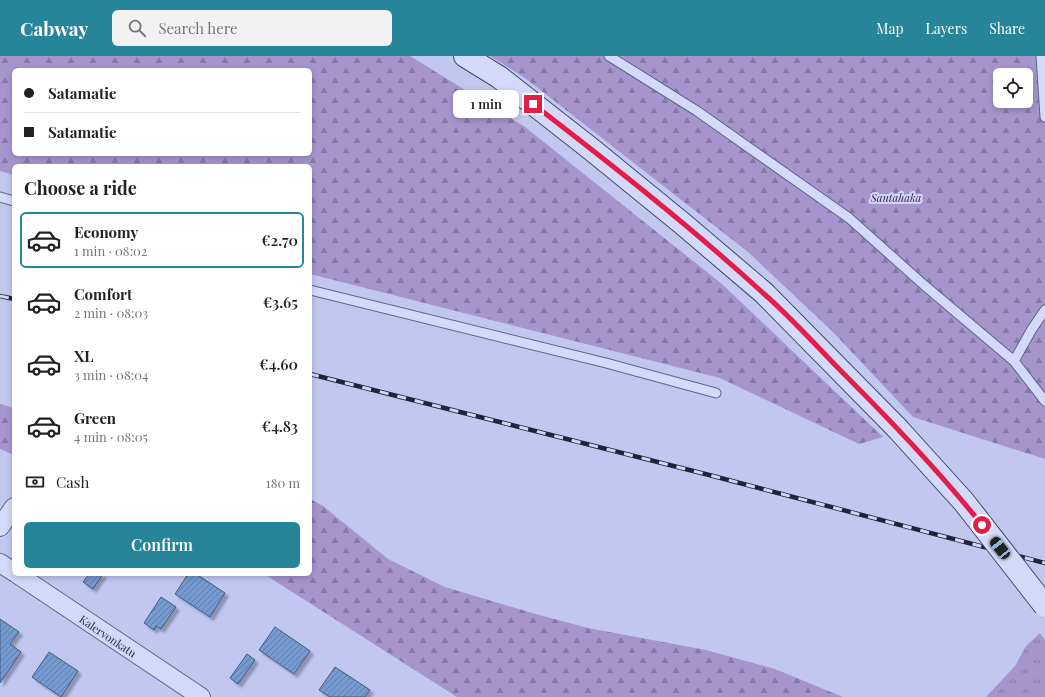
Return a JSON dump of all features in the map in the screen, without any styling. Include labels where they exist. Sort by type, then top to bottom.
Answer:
[{"type":"main road","points":[[465,56],[498,77],[591,149],[683,224],[764,294],[897,428],[964,502],[1045,606]]},
{"type":"street","points":[[0,527],[12,510]]},
{"type":"street","points":[[0,563],[12,571]]},
{"type":"street","name":"Kalervonkatu","points":[[19,576],[200,697]]},
{"type":"lane","points":[[609,56],[697,111],[849,218],[924,285],[1014,361],[1045,401]]},
{"type":"lane","points":[[1041,56],[1045,117]]},
{"type":"lane","points":[[0,197],[12,200]]},
{"type":"lane","points":[[312,290],[606,363],[716,392]]},
{"type":"lane","points":[[1014,361],[1032,329],[1045,310]]},
{"type":"green space","points":[[0,56],[410,56],[525,127],[722,284],[883,437],[859,444],[720,378],[312,275],[312,164],[12,164],[12,174],[0,171]]},
{"type":"green space","name":"Santahaka","points":[[490,56],[1045,56],[1045,459],[913,417],[831,330],[748,252],[525,78]]},
{"type":"green space","points":[[0,404],[12,407],[12,454],[0,449]]},
{"type":"green space","points":[[312,500],[323,506],[388,559],[445,587],[588,628],[706,650],[775,669],[843,697],[457,697],[267,576],[312,576]]},
{"type":"green space","points":[[1040,633],[1045,640],[1045,697],[986,697],[1015,666],[1026,646]]},
{"type":"building","points":[[88,576],[102,576],[93,589],[83,582]]},
{"type":"building","points":[[187,576],[199,576],[225,593],[210,617],[175,594]]},
{"type":"building","points":[[161,597],[176,607],[161,629],[156,626],[154,630],[144,623]]},
{"type":"building","points":[[0,619],[19,632],[10,644],[21,652],[0,683],[1,658]]},
{"type":"building","points":[[275,627],[310,651],[294,674],[259,650]]},
{"type":"building","points":[[49,652],[78,671],[61,697],[32,677]]},
{"type":"building","points":[[247,654],[255,660],[238,684],[230,678]]},
{"type":"building","points":[[335,667],[370,690],[365,697],[330,697],[319,690]]},
{"type":"railway","points":[[0,296],[12,299]]},
{"type":"railway","points":[[312,375],[713,476],[1045,563]]},
{"type":"route","points":[[533,104],[683,224],[764,294],[897,428],[964,502],[982,525]]}]
